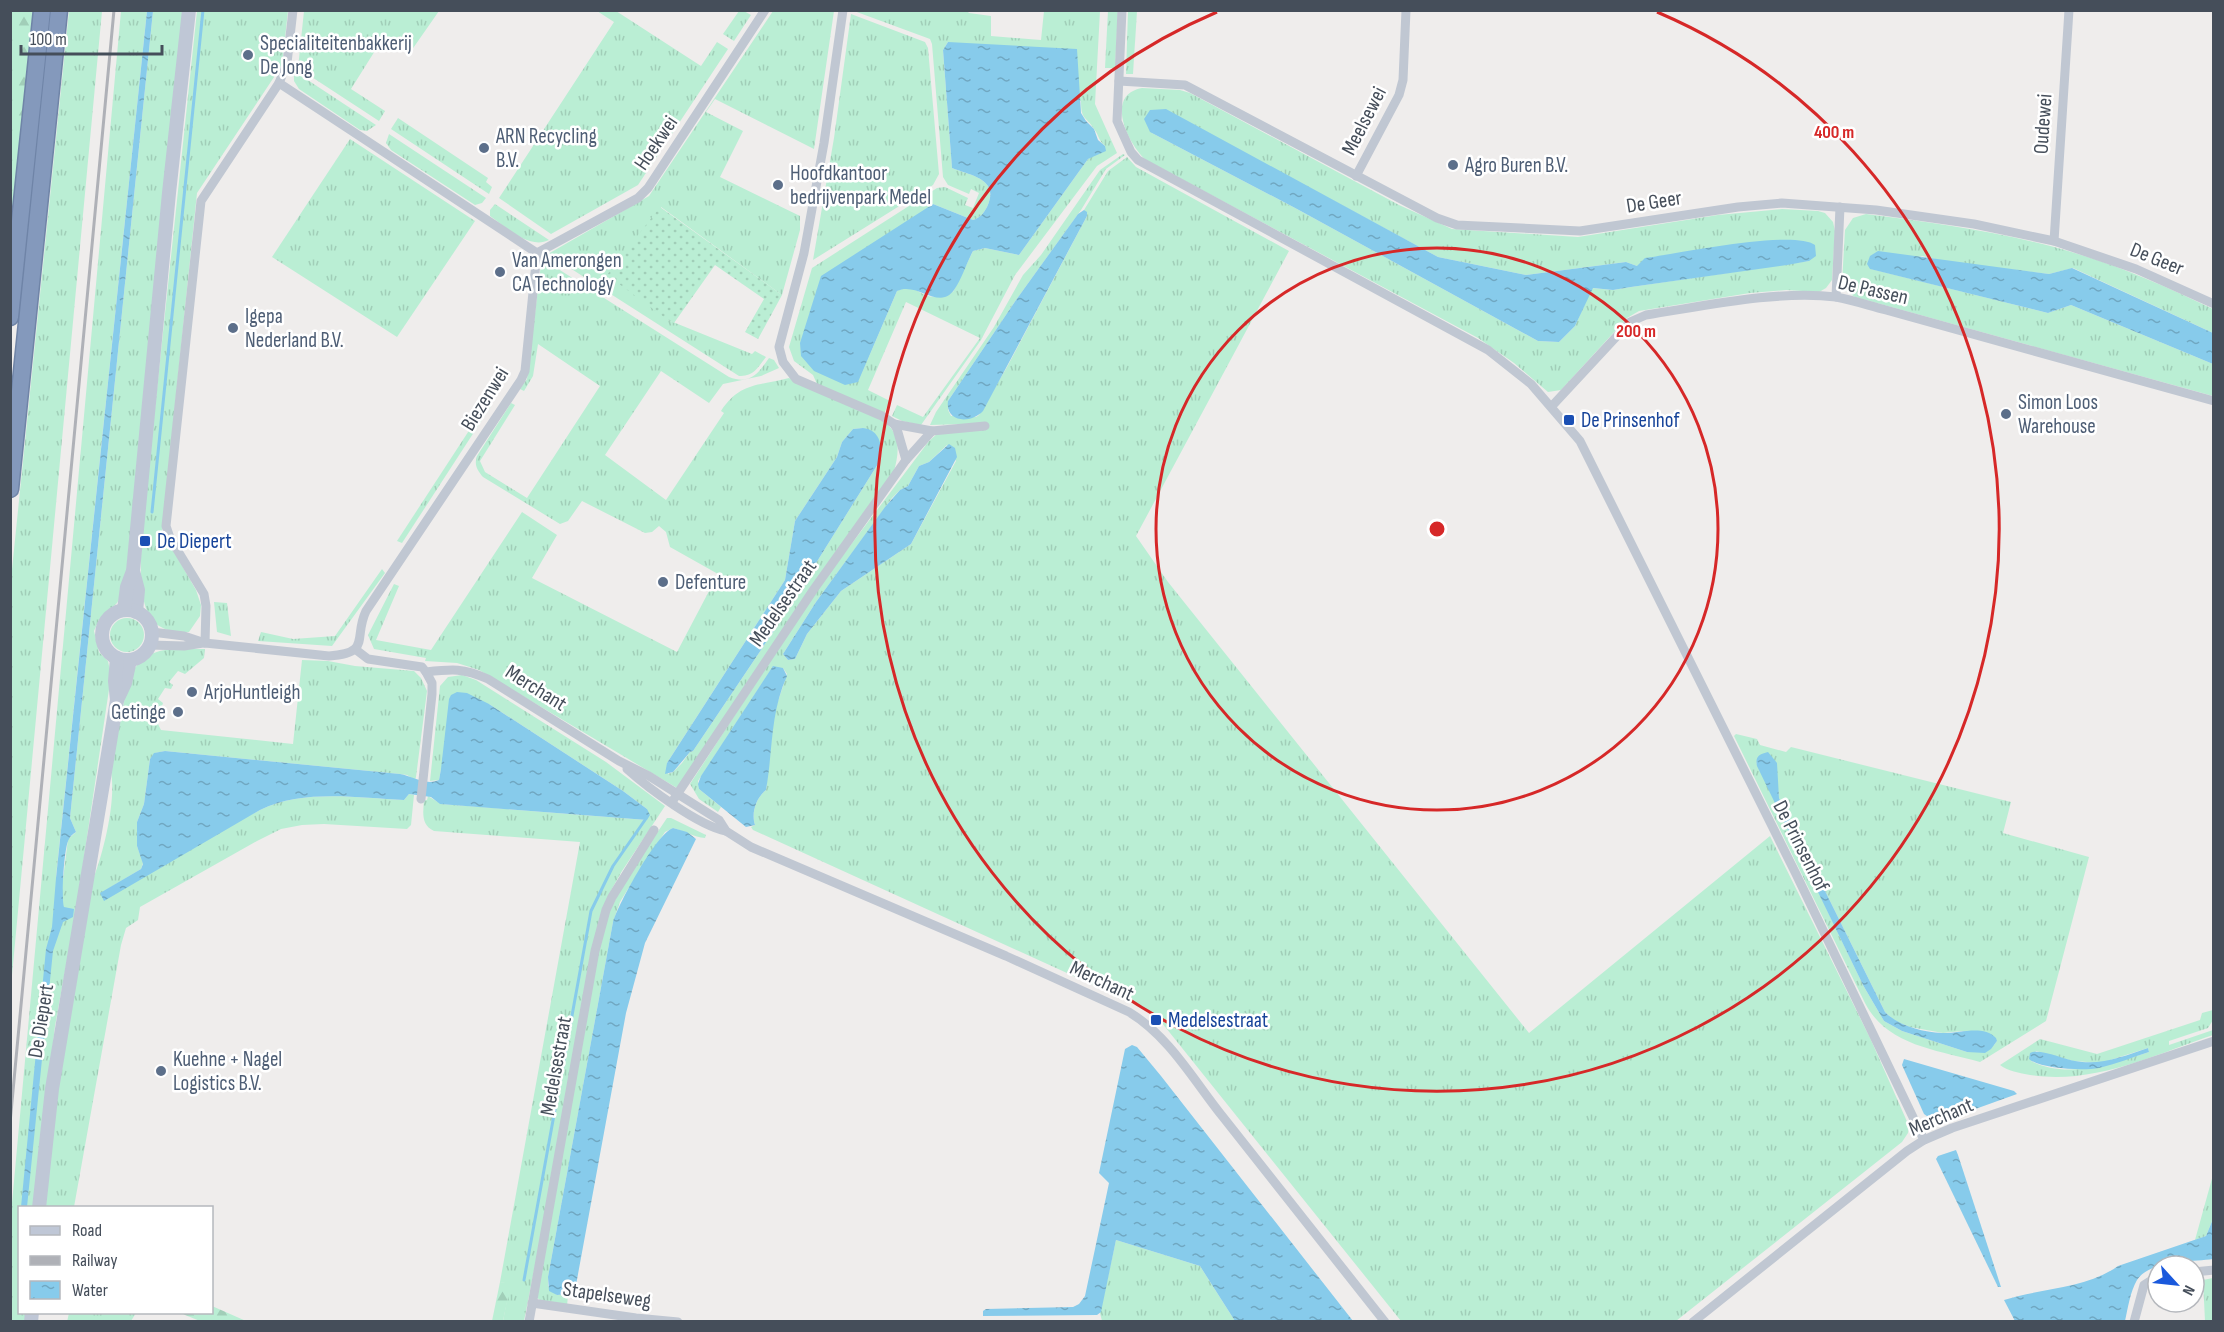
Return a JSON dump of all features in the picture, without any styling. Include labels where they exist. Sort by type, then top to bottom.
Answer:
[{"type":"highway","points":[[10,317],[42,10]]},
{"type":"highway","points":[[10,489],[59,10]]},
{"type":"main road","points":[[130,611],[127,587],[133,572],[189,10]]},
{"type":"main road","points":[[130,611],[147,620],[151,638],[142,655],[123,659],[105,648],[102,631],[110,617],[130,611]]},
{"type":"main road","name":"De Diepert","points":[[39,1206],[56,1058],[117,700],[125,683],[123,659]]},
{"type":"street","points":[[205,643],[204,594],[170,538],[166,526],[201,201],[279,83],[287,63],[293,10]]},
{"type":"street","name":"Hoekwei","points":[[537,253],[638,198],[648,188],[765,10]]},
{"type":"street","points":[[843,10],[824,143],[804,254],[781,331],[779,347],[783,362],[796,379],[894,424],[932,431],[985,426]]},
{"type":"street","name":"De Prinsenhof","points":[[1122,10],[1117,121],[1131,152],[1138,160],[1488,350],[1531,384],[1580,441],[1924,1140]]},
{"type":"street","name":"Meelsewei","points":[[1356,176],[1399,95],[1403,80],[1406,10]]},
{"type":"street","name":"Oudewei","points":[[2054,241],[2069,10]]},
{"type":"street","name":"De Geer","points":[[1119,81],[1185,85],[1437,218],[1457,225],[1580,231],[1738,207],[1782,203],[1876,210],[1974,224],[2054,241],[2136,269],[2214,304]]},
{"type":"street","points":[[279,83],[537,253]]},
{"type":"street","points":[[1836,297],[1840,207]]},
{"type":"street","name":"Biezenwei","points":[[355,649],[360,640],[366,611],[525,371],[537,253]]},
{"type":"street","name":"De Passen","points":[[1552,406],[1630,322],[1646,315],[1759,298],[1836,297],[2214,401]]},
{"type":"street","points":[[894,424],[906,460]]},
{"type":"street","name":"Medelsestraat","points":[[675,798],[795,616],[906,460],[932,431]]},
{"type":"street","points":[[151,638],[184,646],[205,643],[329,656],[347,654],[355,649]]},
{"type":"street","name":"Merchant","points":[[355,649],[368,659],[422,667],[426,672],[470,671],[488,679],[619,761],[642,783],[675,798],[715,829],[726,831],[750,847],[1006,956],[1129,1012],[1148,1024],[1166,1042],[1216,1109],[1385,1322]]},
{"type":"street","points":[[421,799],[432,694],[432,683],[426,672]]},
{"type":"street","name":"Medelsestraat","points":[[528,1322],[595,951],[606,910],[612,897],[654,830]]},
{"type":"street","name":"Merchant","points":[[1693,1322],[1907,1151],[1924,1140],[2005,1110],[2214,1041]]},
{"type":"street","points":[[2134,1322],[2146,1284]]},
{"type":"street","name":"Stapelseweg","points":[[532,1303],[678,1322]]},
{"type":"green space","points":[[304,10],[439,11],[409,54],[383,38],[351,89],[385,111],[379,121],[298,68]]},
{"type":"green space","points":[[10,11],[33,11],[11,227]]},
{"type":"green space","points":[[69,11],[102,11],[11,986],[11,579]]},
{"type":"green space","points":[[121,11],[147,11],[56,877],[63,879],[68,839],[76,832],[70,818],[153,11],[184,11],[127,566],[123,592],[117,603],[99,620],[94,631],[99,652],[108,661],[111,676],[76,911],[55,1026],[34,1206],[18,1206],[18,1314],[26,1314],[25,1321],[11,1322],[11,1214]]},
{"type":"green space","points":[[197,11],[288,11],[282,65],[197,193],[162,531],[196,590],[201,605],[200,616],[189,632],[182,632],[161,627],[152,620],[143,597],[141,555]]},
{"type":"green space","points":[[597,11],[616,11],[701,66],[717,42],[728,49],[638,185],[551,234],[499,198],[614,22]]},
{"type":"green space","points":[[739,11],[751,15],[734,41],[723,34]]},
{"type":"green space","points":[[773,11],[834,11],[814,149],[715,99],[706,112],[743,131],[720,177],[800,216],[800,230],[782,295],[661,207],[668,320],[752,354],[755,351],[766,357],[752,373],[739,376],[548,254],[649,196]]},
{"type":"green space","points":[[854,11],[967,11],[991,16],[991,36],[1041,40],[1044,11],[1100,11],[1095,104],[1117,153],[1097,166],[1015,275],[981,340],[921,425],[902,421],[892,416],[897,405],[923,417],[980,338],[906,302],[868,390],[890,401],[884,413],[817,384],[813,375],[794,361],[789,347],[812,268],[937,188],[945,187],[968,198],[965,205],[973,208],[979,193],[971,189],[969,194],[948,185],[943,177],[930,39]],"holes":[[[948,42],[1081,101],[1083,115],[1105,146],[1088,159],[1019,255],[985,248],[973,251],[953,292],[934,297],[908,288],[897,291],[858,382],[933,204],[973,220],[983,214],[990,198],[990,190],[982,180],[952,168],[943,50]]]},
{"type":"green space","points":[[1108,11],[1118,11],[1115,68],[1105,68]]},
{"type":"green space","points":[[1128,11],[1137,11],[1133,74],[1126,74]]},
{"type":"green space","points":[[851,14],[925,42],[928,48],[939,174],[933,185],[813,260],[834,138]]},
{"type":"green space","points":[[294,71],[376,125],[367,131],[360,130],[299,89],[294,81]]},
{"type":"green space","points":[[1142,88],[1180,90],[1190,93],[1399,205],[1452,229],[1578,237],[1718,215],[1782,209],[1818,211],[1825,213],[1833,222],[1835,231],[1832,280],[1826,288],[1819,292],[1786,290],[1750,293],[1639,311],[1627,318],[1561,390],[1548,392],[1514,363],[1478,338],[1146,160],[1132,143],[1123,121],[1124,100],[1131,92]],"holes":[[[1150,132],[1308,187],[1438,257],[1526,275],[1626,262],[1637,266],[1809,261],[1613,290],[1592,288],[1575,326],[1559,342],[1538,341],[1297,209]]]},
{"type":"green space","points":[[398,118],[488,178],[486,182],[492,187],[489,194],[391,129]]},
{"type":"green space","points":[[389,134],[486,198],[482,203],[475,205],[391,150],[386,143]]},
{"type":"green space","points":[[350,139],[475,221],[397,337],[272,257]]},
{"type":"green space","points":[[1123,154],[1125,155],[1106,169],[1081,210],[1016,300],[948,401],[948,410],[951,416],[976,417],[979,415],[1087,216],[1084,210],[1108,171],[1127,157],[1136,167],[1289,251],[1136,536],[1168,582],[1529,1033],[1770,836],[1871,1040],[1909,1126],[1908,1133],[1902,1142],[1676,1321],[1401,1321],[1158,1018],[1135,1004],[753,830],[751,827],[755,825],[755,806],[766,790],[774,713],[787,674],[783,668],[772,668],[698,781],[699,789],[721,807],[718,812],[699,799],[690,784],[813,595],[929,441],[937,434],[966,424],[930,425],[936,412],[994,327],[1023,275],[1041,255],[1100,170]],"holes":[[[947,445],[956,461],[911,544],[841,591],[807,634],[795,659],[788,660],[783,654],[816,602],[892,498],[908,486],[919,466],[929,462]]]},
{"type":"green space","points":[[495,204],[549,240],[534,242],[510,231],[490,216],[490,210]]},
{"type":"green space","points":[[660,207],[782,295],[758,339],[745,332],[764,299],[715,265],[674,323],[607,275]]},
{"type":"green space","points":[[1866,214],[1973,229],[2052,247],[2130,272],[2213,309],[2213,333],[2073,268],[2049,274],[1949,262],[1922,256],[1871,269],[2048,313],[2071,305],[2213,364],[2213,396],[1855,297],[1847,292],[1842,283],[1845,230],[1853,218]]},
{"type":"green space","points":[[544,260],[729,377],[742,380],[723,384],[709,403],[661,371],[605,455],[666,500],[724,413],[721,411],[728,402],[743,390],[759,384],[789,378],[873,416],[890,427],[896,437],[897,454],[894,471],[677,788],[479,670],[457,663],[425,661],[426,658],[374,649],[368,635],[394,584],[399,586],[376,640],[431,650],[522,512],[557,535],[532,578],[677,652],[718,574],[670,547],[666,532],[659,526],[652,532],[645,533],[582,501],[568,521],[560,524],[483,477],[478,470],[477,456],[511,403],[515,405],[480,461],[485,472],[527,498],[600,386],[538,344],[533,376],[524,391],[520,389],[527,379],[541,264]],"holes":[[[863,428],[882,450],[881,459],[773,632],[693,751],[673,772],[668,774],[667,763],[785,580],[795,521],[837,457],[842,442],[853,429]]]},
{"type":"green space","points":[[769,358],[774,360],[779,368],[749,378],[761,369]]},
{"type":"green space","points":[[487,403],[491,406],[402,543],[397,541]]},
{"type":"green space","points":[[382,569],[385,573],[332,646],[258,641],[261,632],[293,639],[335,636]]},
{"type":"green space","points":[[214,602],[227,603],[231,636],[217,632]]},
{"type":"green space","points":[[127,618],[139,623],[144,635],[139,647],[127,652],[115,647],[110,635],[115,623]]},
{"type":"green space","points":[[171,649],[205,649],[204,658],[185,674],[178,671],[169,682],[173,685],[171,689],[165,688],[158,699],[163,703],[161,709],[154,709],[152,722],[158,724],[161,730],[293,744],[302,660],[414,671],[421,678],[427,691],[416,777],[415,780],[400,774],[165,751],[155,753],[150,759],[144,804],[137,822],[137,846],[143,863],[141,869],[101,893],[260,810],[294,799],[330,796],[404,800],[409,794],[414,795],[411,825],[407,829],[324,824],[281,829],[140,907],[138,920],[126,928],[121,945],[74,1206],[45,1206],[58,1084],[92,882],[101,857],[111,809],[110,768],[129,678],[143,659]]},
{"type":"green space","points":[[462,675],[476,680],[606,762],[665,806],[609,894],[524,1321],[503,1321],[510,1284],[500,1282],[580,842],[434,831],[425,822],[424,800],[427,800],[428,796],[441,804],[647,820],[647,809],[489,704],[441,769],[439,780],[430,781],[440,686],[448,677]]},
{"type":"green space","points":[[1736,734],[1757,739],[1760,745],[1786,752],[1791,747],[2011,802],[2003,833],[2089,857],[2046,1021],[1980,1062],[1915,1044],[1886,1029],[1865,1003],[1734,736]],"holes":[[[1756,762],[1778,789],[1779,798],[1885,1012],[1895,1021],[1910,1027],[1943,1033],[1962,1031],[1997,1041],[1994,1045],[1967,1052],[1902,1031],[1884,1021],[1863,985]]]},
{"type":"green space","points":[[667,818],[706,835],[705,838],[673,828],[665,832],[620,902],[613,922],[548,1277],[548,1286],[557,1295],[568,1295],[567,1306],[540,1300],[536,1297],[599,947],[609,912],[626,879]]},
{"type":"green space","points":[[2213,1010],[2213,1020],[2208,1028],[2169,1041],[2169,1045],[2213,1030],[2213,1035],[2146,1059],[2100,1072],[2054,1077],[2018,1073],[2000,1065],[2040,1039],[2097,1054],[2200,1020],[2202,1013]],"holes":[[[2148,1048],[2149,1052],[2090,1068],[2060,1069],[2045,1067],[2031,1061],[2036,1051],[2073,1061],[2101,1063]]]},
{"type":"green space","points":[[2213,1175],[2213,1219],[2206,1236],[2195,1240]]},
{"type":"green space","points":[[1116,1240],[1200,1266],[1235,1321],[1102,1321],[1100,1313]]},
{"type":"green space","points":[[2213,1278],[2213,1321],[2205,1321],[2206,1279]]},
{"type":"green space","points":[[500,1282],[511,1283],[503,1321],[492,1321]]},
{"type":"green space","points":[[213,1306],[246,1321],[200,1321],[182,1314],[213,1314]]},
{"type":"green space","points":[[69,1314],[135,1314],[131,1321],[67,1322]]},
{"type":"water","points":[[147,11],[153,11],[70,818],[76,832],[67,844],[64,872],[64,907],[74,909],[73,917],[63,922],[53,951],[27,1206],[21,1206],[46,949],[52,927]]},
{"type":"water","points":[[948,42],[1077,49],[1081,113],[1094,129],[1106,151],[1088,159],[1019,255],[985,248],[973,251],[954,290],[942,298],[912,290],[897,291],[858,382],[845,385],[814,371],[801,356],[800,343],[821,276],[933,204],[973,220],[983,214],[990,198],[990,190],[982,180],[952,168],[943,50]]},
{"type":"water","points":[[1166,109],[1438,257],[1526,275],[1626,262],[1637,266],[1645,258],[1760,241],[1803,241],[1815,245],[1816,256],[1809,261],[1787,265],[1613,290],[1593,288],[1575,326],[1559,342],[1538,341],[1297,209],[1150,132],[1144,119],[1150,110]]},
{"type":"water","points":[[1084,210],[1087,216],[983,411],[972,418],[955,417],[948,408],[948,401],[1016,300],[1078,214]]},
{"type":"water","points":[[1878,251],[2049,274],[2072,268],[2213,333],[2213,364],[2071,305],[2048,313],[1870,269],[1867,264],[1870,256]]},
{"type":"water","points":[[853,429],[869,429],[879,439],[881,459],[773,632],[693,751],[673,772],[665,774],[667,763],[785,580],[795,521],[837,457],[842,442]]},
{"type":"water","points":[[949,444],[955,448],[957,457],[911,544],[841,591],[807,634],[795,659],[788,660],[783,654],[816,602],[885,507],[900,490],[908,486],[919,466],[929,462]]},
{"type":"water","points":[[773,666],[783,668],[787,676],[775,718],[766,790],[755,806],[755,825],[746,827],[699,789],[698,784]]},
{"type":"water","points":[[457,692],[467,693],[489,704],[623,791],[647,809],[650,815],[647,820],[440,804],[431,797],[409,794],[404,800],[330,796],[294,799],[260,810],[104,901],[100,893],[141,869],[143,864],[137,846],[137,822],[144,804],[150,759],[154,753],[165,751],[400,774],[434,782],[439,780],[441,769],[449,699]]},
{"type":"water","points":[[1768,752],[1777,763],[1779,798],[1885,1012],[1904,1025],[1927,1031],[1948,1033],[1984,1031],[1996,1038],[1997,1041],[1991,1049],[1985,1053],[1967,1052],[1902,1031],[1884,1021],[1863,985],[1757,766],[1758,756]]},
{"type":"water","points":[[673,828],[687,832],[696,839],[645,943],[626,1013],[576,1285],[571,1294],[557,1295],[549,1291],[548,1277],[613,922],[630,885],[648,855]]},
{"type":"water","points":[[1132,1045],[1137,1047],[1161,1076],[1353,1321],[1235,1321],[1200,1266],[1116,1240],[1101,1312],[1097,1315],[983,1316],[983,1311],[986,1309],[1073,1307],[1079,1304],[1085,1296],[1109,1183],[1099,1173],[1125,1049]]},
{"type":"water","points":[[2148,1048],[2149,1052],[2112,1065],[2092,1069],[2052,1067],[2029,1059],[2030,1053],[2039,1052],[2075,1061],[2094,1062]]},
{"type":"water","points":[[1904,1059],[2014,1091],[2017,1094],[1942,1121],[1931,1119],[1924,1114],[1902,1065]]},
{"type":"water","points":[[1956,1150],[2001,1287],[1998,1287],[1936,1159],[1938,1156]]},
{"type":"water","points":[[2213,1219],[2213,1259],[2206,1260],[2206,1254],[2153,1254],[2206,1236]]},
{"type":"water","points":[[2146,1256],[2146,1272],[2137,1280],[2125,1321],[2015,1321],[2004,1300],[2078,1284],[2105,1274],[2118,1266]]},
{"type":"waterway","points":[[152,512],[203,10]]},
{"type":"waterway","points":[[524,1280],[591,911],[613,866],[645,820]]},
{"type":"railway","points":[[10,1123],[114,10]]},
{"type":"place","name":"Specialiteitenbakkerij De Jong","points":[[248,55]]},
{"type":"place","name":"ARN Recycling B.V.","points":[[484,148]]},
{"type":"place","name":"Agro Buren B.V.","points":[[1453,165]]},
{"type":"place","name":"Hoofdkantoor bedrijvenpark Medel","points":[[778,185]]},
{"type":"place","name":"Van Amerongen CA Technology","points":[[500,272]]},
{"type":"place","name":"Igepa Nederland B.V.","points":[[233,328]]},
{"type":"place","name":"Simon Loos Warehouse","points":[[2006,414]]},
{"type":"place","name":"De Prinsenhof","points":[[1569,420]]},
{"type":"place","name":"De Diepert","points":[[145,541]]},
{"type":"place","name":"Defenture","points":[[663,582]]},
{"type":"place","name":"ArjoHuntleigh","points":[[192,692]]},
{"type":"place","name":"Getinge","points":[[178,712]]},
{"type":"place","name":"Medelsestraat","points":[[1156,1020]]},
{"type":"place","name":"Kuehne + Nagel Logistics B.V.","points":[[161,1071]]}]
